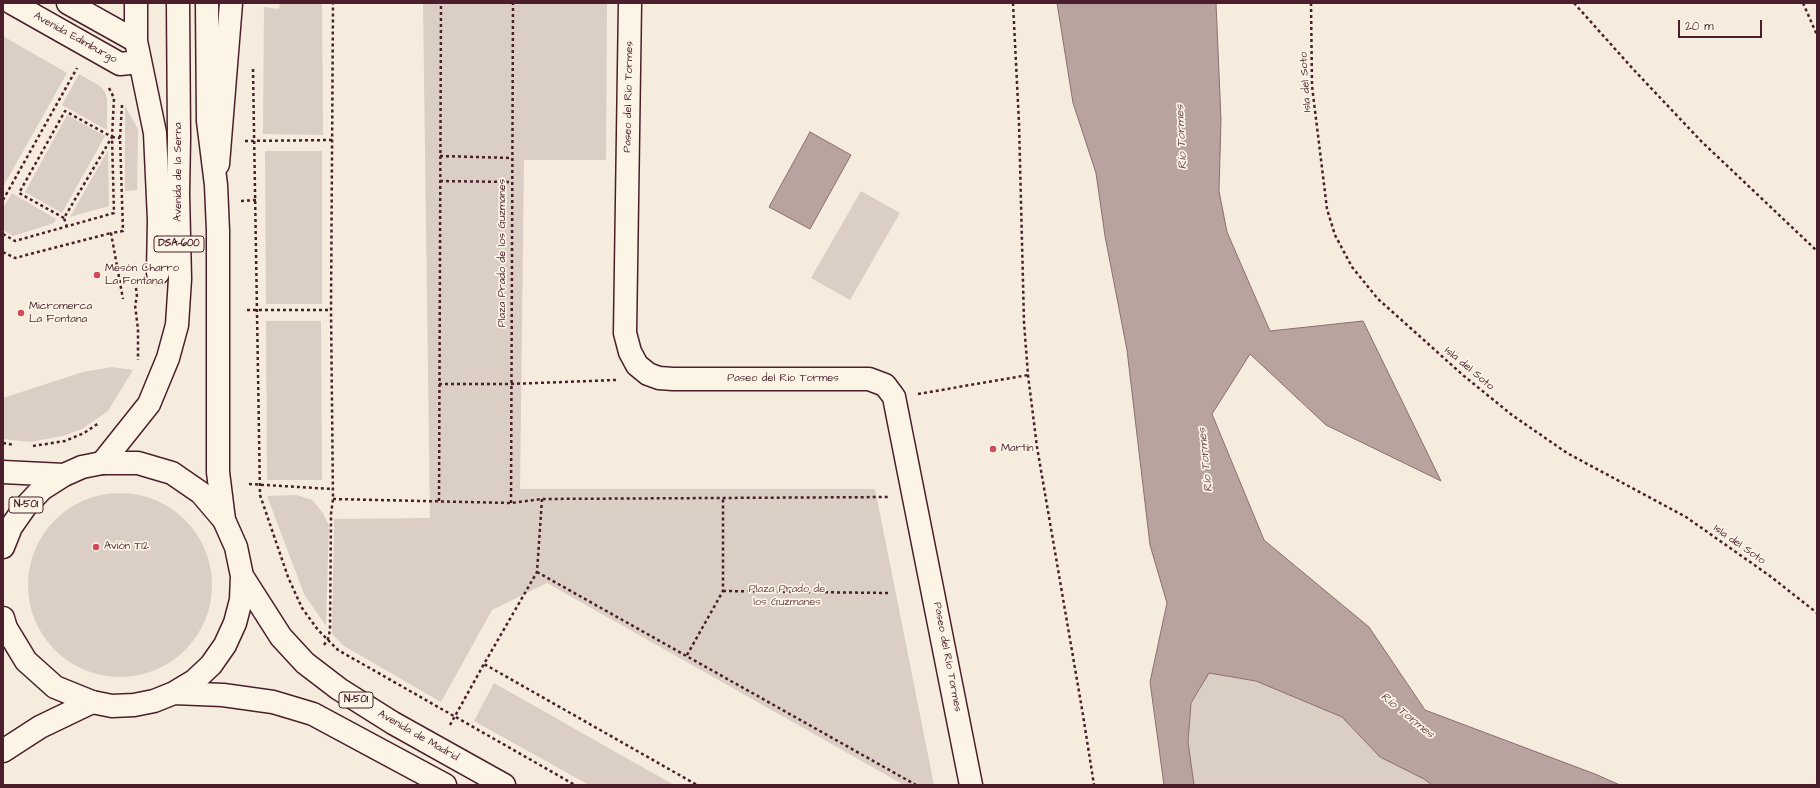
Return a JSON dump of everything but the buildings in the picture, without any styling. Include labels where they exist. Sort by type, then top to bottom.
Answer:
[{"type":"main road","name":"Avenida Edimburgo","points":[[12,3],[120,64],[138,52]]},
{"type":"main road","points":[[68,3],[138,52]]},
{"type":"main road","name":"Avenida de la Serna","points":[[136,3],[138,52],[155,133],[159,220],[158,273]]},
{"type":"main road","name":"Avenida de la Serna","points":[[102,463],[149,404],[168,358],[177,325],[180,279],[178,194],[178,3]]},
{"type":"main road","name":"DSA-600","points":[[207,3],[208,121],[216,185],[218,231],[218,472],[224,520]]},
{"type":"main road","points":[[216,185],[231,3]]},
{"type":"main road","name":"Paseo del Río Tormes","points":[[630,3],[625,333],[630,352],[637,365],[648,374],[659,378],[869,379],[886,385],[894,397],[972,785]]},
{"type":"main road","name":"N-501","points":[[3,547],[11,528],[24,507],[42,489],[64,475],[82,467],[102,463],[138,463],[172,473],[201,493],[224,520],[236,547],[242,576],[241,600],[236,623],[225,645],[212,665],[194,681],[174,693],[154,701],[134,705],[112,706],[92,702],[55,687],[26,661],[4,628]]},
{"type":"main road","name":"N-501","points":[[3,472],[64,475]]},
{"type":"main road","name":"Avenida de Madrid","points":[[242,576],[281,637],[305,663],[339,689],[436,748],[504,785]]},
{"type":"main road","name":"N-501","points":[[174,693],[223,695],[273,702],[313,714],[445,785]]},
{"type":"main road","points":[[3,751],[40,727],[92,702]]},
{"type":"path","points":[[322,648],[328,639],[330,630],[331,514],[333,499],[331,310],[333,3]]},
{"type":"path","points":[[439,501],[441,3]]},
{"type":"path","name":"Plaza Prado de los Guzmanes","points":[[511,503],[510,384],[513,3]]},
{"type":"path","points":[[1013,3],[1019,123],[1024,322],[1028,375],[1037,447],[1094,785]]},
{"type":"path","name":"Isla del Soto","points":[[1311,3],[1312,86],[1327,209],[1335,235],[1352,267],[1378,298],[1464,376],[1512,414],[1568,453],[1686,517],[1770,576],[1817,613]]},
{"type":"path","points":[[1574,3],[1633,69],[1701,141],[1817,251]]},
{"type":"path","points":[[1803,3],[1817,35]]},
{"type":"path","points":[[71,64],[83,71]]},
{"type":"path","points":[[253,67],[260,495],[288,577],[302,608],[318,630],[338,650],[575,785]]},
{"type":"path","points":[[3,200],[77,68]]},
{"type":"path","points":[[3,234],[15,241],[114,213],[112,137],[114,98],[107,85]]},
{"type":"path","points":[[3,252],[15,258],[123,231],[120,138],[122,102]]},
{"type":"path","points":[[67,227],[64,218],[19,193],[65,110],[112,137],[120,138]]},
{"type":"path","points":[[64,218],[112,137]]},
{"type":"path","points":[[244,141],[333,140]]},
{"type":"path","points":[[440,156],[512,158]]},
{"type":"path","points":[[440,181],[511,182]]},
{"type":"path","points":[[111,233],[123,299]]},
{"type":"path","points":[[136,284],[137,297],[135,305],[138,329],[137,367]]},
{"type":"path","points":[[247,310],[331,310]]},
{"type":"path","points":[[439,384],[510,384],[611,381],[648,374]]},
{"type":"path","points":[[912,396],[1028,375]]},
{"type":"path","points":[[29,446],[48,445],[65,441],[84,433],[100,423]]},
{"type":"path","points":[[3,443],[16,446]]},
{"type":"path","points":[[248,484],[332,489]]},
{"type":"path","points":[[333,499],[511,503],[542,499],[869,496],[915,498]]},
{"type":"path","points":[[687,655],[723,591],[723,497]]},
{"type":"path","points":[[436,748],[537,572],[542,499]]},
{"type":"path","points":[[537,572],[916,785]]},
{"type":"path","points":[[723,591],[888,593]]},
{"type":"path","points":[[484,664],[697,785]]},
{"type":"green space","points":[[280,3],[322,3],[323,135],[263,134],[264,7],[279,9]]},
{"type":"green space","name":"Plaza Prado de los Guzmanes","points":[[423,3],[607,3],[606,160],[524,160],[520,489],[875,489],[934,785],[904,785],[547,583],[492,610],[441,702],[344,646],[332,634],[334,519],[430,518]]},
{"type":"green space","points":[[3,36],[67,73],[3,187]]},
{"type":"green space","points":[[79,74],[100,86],[105,92],[107,99],[107,130],[62,105]]},
{"type":"green space","points":[[125,106],[138,129],[137,190],[125,191]]},
{"type":"green space","points":[[67,115],[105,136],[62,213],[25,192]]},
{"type":"green space","points":[[108,150],[109,206],[70,217]]},
{"type":"green space","points":[[265,151],[322,151],[322,304],[266,304]]},
{"type":"green space","points":[[861,191],[900,213],[850,300],[811,278]]},
{"type":"green space","points":[[12,193],[56,219],[54,223],[13,236],[3,230],[3,208]]},
{"type":"green space","points":[[266,321],[321,321],[322,480],[267,480]]},
{"type":"green space","points":[[112,367],[133,370],[108,411],[82,429],[63,436],[30,442],[3,439],[3,398],[83,372]]},
{"type":"green space","points":[[120,493],[138,495],[155,500],[171,509],[185,520],[196,534],[205,550],[210,567],[212,585],[210,603],[205,620],[196,636],[185,650],[171,661],[155,670],[138,675],[120,677],[102,675],[85,670],[69,661],[55,650],[44,636],[35,620],[30,603],[28,585],[30,567],[35,550],[44,534],[55,520],[69,509],[85,500],[102,495]]},
{"type":"green space","points":[[296,495],[312,500],[323,513],[329,526],[326,626],[304,594],[267,496]]},
{"type":"green space","points":[[1209,673],[1256,681],[1342,717],[1380,757],[1424,779],[1432,785],[1194,785],[1188,742],[1191,703]]},
{"type":"green space","points":[[494,683],[674,785],[589,785],[474,721]]},
{"type":"water","name":"Río Tormes","points":[[1057,3],[1216,3],[1221,120],[1219,191],[1227,232],[1270,331],[1363,321],[1441,481],[1326,425],[1250,354],[1212,414],[1264,540],[1369,627],[1425,710],[1595,774],[1620,785],[1432,785],[1424,779],[1380,757],[1342,717],[1256,681],[1209,673],[1191,703],[1188,742],[1194,785],[1164,785],[1150,682],[1167,603],[1150,545],[1127,350],[1105,236],[1096,173],[1073,103]]},
{"type":"water","points":[[810,132],[851,155],[810,229],[769,207]]},
{"type":"place","name":"Mesón Charro La Fontana","points":[[97,275]]},
{"type":"place","name":"Micromerca La Fontana","points":[[21,313]]},
{"type":"place","name":"Martín","points":[[993,449]]},
{"type":"place","name":"Avión T12","points":[[96,547]]}]
